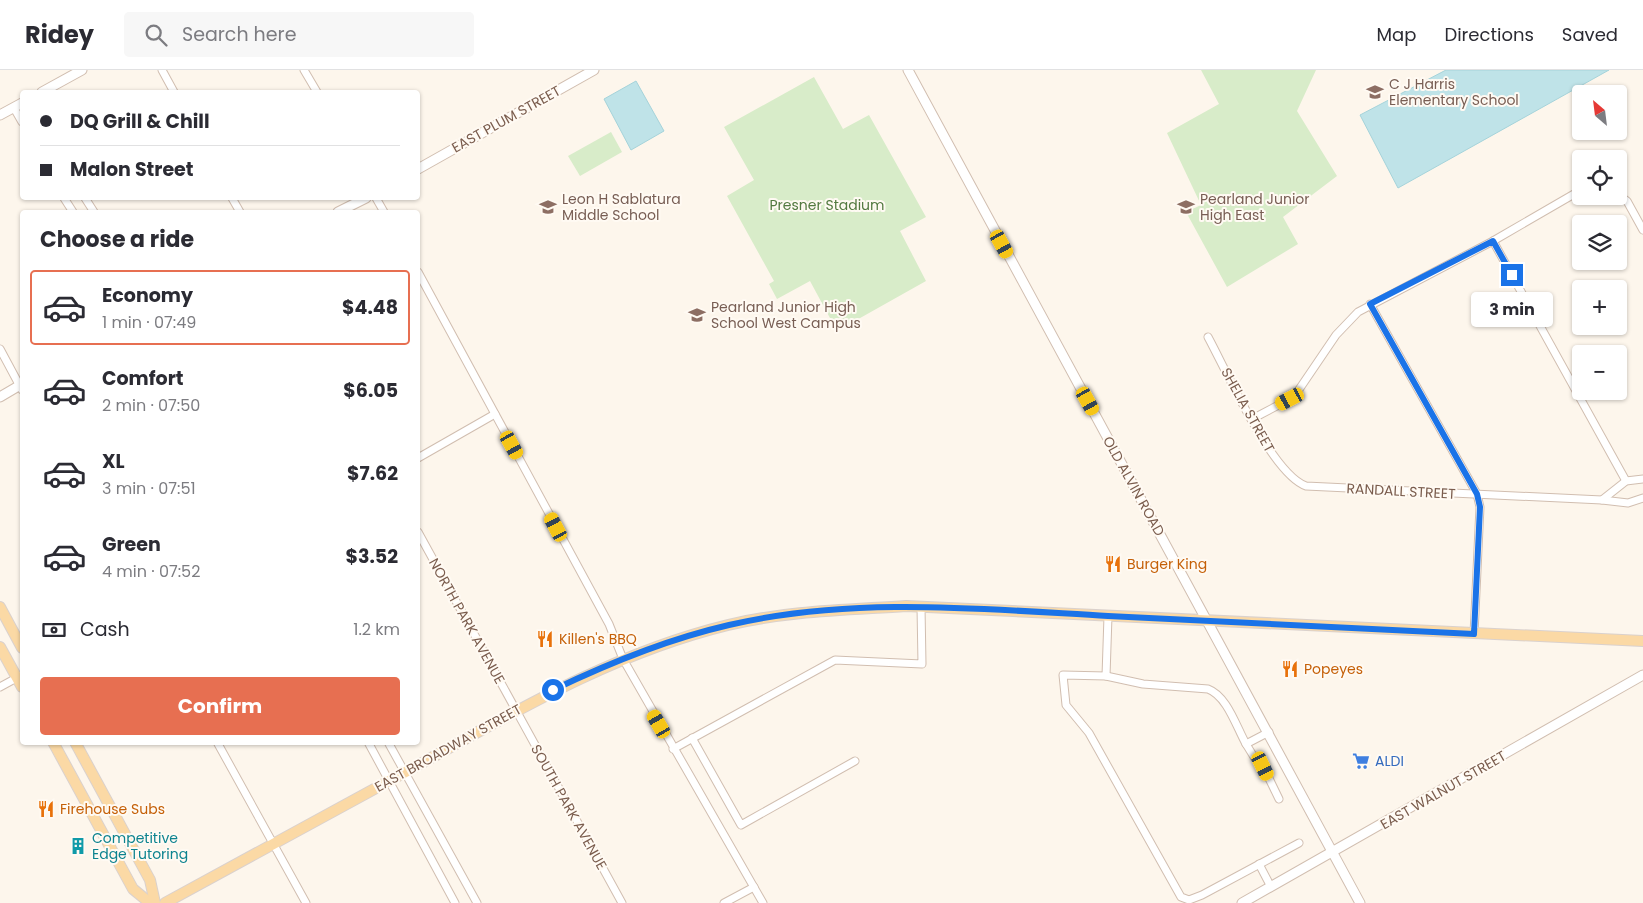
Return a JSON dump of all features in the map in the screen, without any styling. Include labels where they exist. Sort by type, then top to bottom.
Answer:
[{"type":"main road","points":[[0,607],[20,644]]},
{"type":"main road","name":"EAST BROADWAY STREET","points":[[165,903],[577,678],[681,638],[764,618],[834,611],[921,607],[1643,641]]},
{"type":"main road","points":[[0,646],[20,676]]},
{"type":"main road","points":[[55,745],[134,889],[150,903]]},
{"type":"main road","points":[[77,745],[150,880],[155,903]]},
{"type":"street","points":[[46,90],[82,70]]},
{"type":"street","points":[[162,70],[173,90]]},
{"type":"street","points":[[304,70],[316,90]]},
{"type":"street","name":"EAST PLUM STREET","points":[[420,168],[594,70]]},
{"type":"street","name":"OLD ALVIN ROAD","points":[[908,70],[1269,732],[1360,903]]},
{"type":"street","points":[[0,116],[18,105]]},
{"type":"street","points":[[1252,419],[1290,399],[1298,391],[1321,355],[1348,320],[1370,304],[1493,241],[1572,195]]},
{"type":"street","points":[[342,210],[362,200]]},
{"type":"street","points":[[1627,201],[1643,230]]},
{"type":"street","points":[[1493,241],[1626,481]]},
{"type":"street","points":[[420,276],[609,624],[623,659],[763,903]]},
{"type":"street","points":[[1370,304],[1477,494],[1480,507],[1474,634]]},
{"type":"street","name":"SHELIA STREET","points":[[1208,337],[1275,460],[1293,479]]},
{"type":"street","points":[[0,349],[20,384]]},
{"type":"street","points":[[0,397],[20,388]]},
{"type":"street","points":[[420,457],[495,414]]},
{"type":"street","name":"RANDALL STREET","points":[[1293,479],[1306,486],[1602,500],[1628,503],[1643,498]]},
{"type":"street","points":[[1602,500],[1626,481],[1643,479]]},
{"type":"street","name":"NORTH PARK AVENUE","points":[[420,536],[516,710]]},
{"type":"street","points":[[673,749],[835,660],[922,664],[921,607]]},
{"type":"street","points":[[1106,676],[1108,616]]},
{"type":"street","points":[[1279,799],[1263,766],[1254,757],[1217,692],[1208,688],[1143,684],[1106,676],[1063,675],[1066,706],[1089,733],[1181,897],[1189,900],[1202,895],[1299,843]]},
{"type":"street","name":"EAST WALNUT STREET","points":[[1242,903],[1643,675]]},
{"type":"street","points":[[0,687],[20,676]]},
{"type":"street","name":"SOUTH PARK AVENUE","points":[[516,710],[622,903]]},
{"type":"street","points":[[1246,744],[1269,732]]},
{"type":"street","points":[[692,738],[741,825],[855,761]]},
{"type":"street","points":[[219,745],[306,903]]},
{"type":"street","points":[[370,745],[455,903]]},
{"type":"street","points":[[390,745],[477,903]]},
{"type":"street","points":[[1259,864],[1271,887]]},
{"type":"street","points":[[724,903],[754,886]]},
{"type":"green space","points":[[1201,70],[1316,70],[1297,111],[1337,176],[1283,217],[1298,244],[1227,287],[1186,212],[1201,205],[1167,133],[1219,104]]},
{"type":"green space","name":"Presner Stadium","points":[[814,77],[843,129],[869,115],[926,217],[900,231],[926,281],[837,331],[810,281],[777,299],[769,284],[774,281],[727,196],[754,180],[724,127]]},
{"type":"green space","points":[[611,132],[622,152],[580,176],[568,156]]},
{"type":"water","points":[[1446,70],[1609,70],[1582,85],[1572,85],[1572,91],[1398,188],[1360,115]]},
{"type":"water","points":[[636,81],[664,131],[631,150],[604,99]]},
{"type":"place","name":"C J Harris Elementary School","points":[[1375,92]]},
{"type":"place","name":"Leon H Sablatura Middle School","points":[[548,207]]},
{"type":"place","name":"Pearland Junior High East","points":[[1186,207]]},
{"type":"place","name":"Pearland Junior High School West Campus","points":[[697,315]]},
{"type":"place","name":"Burger King","points":[[1113,564]]},
{"type":"place","name":"Killen's BBQ","points":[[545,639]]},
{"type":"place","name":"Popeyes","points":[[1290,669]]},
{"type":"place","name":"ALDI","points":[[1361,761]]},
{"type":"place","name":"Firehouse Subs","points":[[46,809]]},
{"type":"place","name":"Competitive Edge Tutoring","points":[[78,846]]},
{"type":"route","points":[[553,690],[623,659],[681,638],[730,625],[797,614],[906,606],[1474,634],[1480,507],[1477,494],[1370,304],[1493,241],[1512,275]]}]
